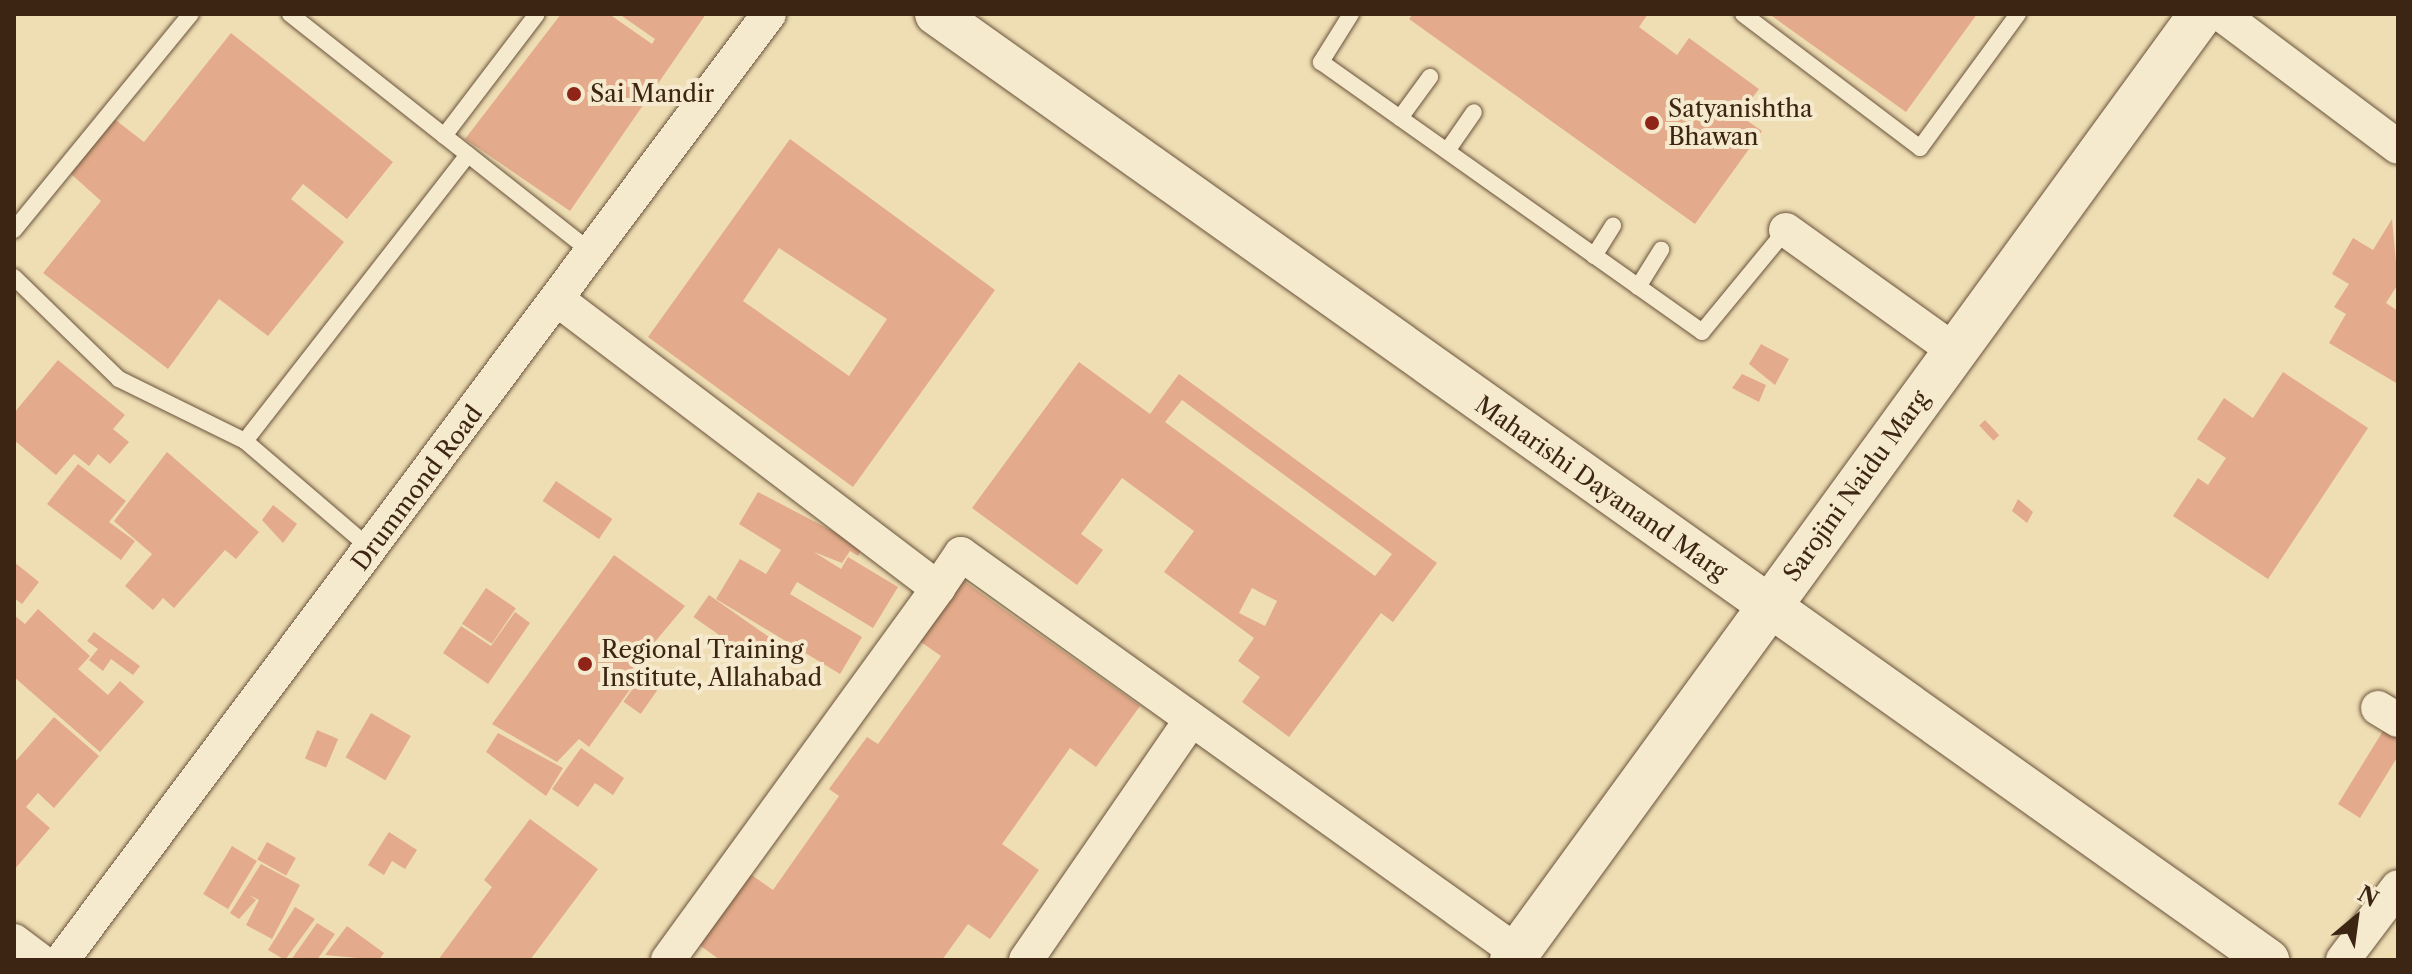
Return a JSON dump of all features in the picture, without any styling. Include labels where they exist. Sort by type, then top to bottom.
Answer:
[{"type":"main road","name":"Sarojini Naidu Marg","points":[[1514,956],[2203,15]]},
{"type":"street","name":"Drummond Road","points":[[62,960],[769,14]]},
{"type":"street","name":"Maharishi Dayanand Marg","points":[[936,14],[2268,960]]},
{"type":"street","points":[[2203,15],[2398,147]]},
{"type":"street","points":[[1786,230],[1955,351]]},
{"type":"street","points":[[558,300],[938,588]]},
{"type":"street","points":[[668,960],[961,554],[1189,723],[1514,956]]},
{"type":"street","points":[[1026,960],[1189,723]]},
{"type":"street","points":[[2343,960],[2398,887]]},
{"type":"street","points":[[14,941],[39,960]]},
{"type":"lane","points":[[14,230],[191,14]]},
{"type":"lane","points":[[290,14],[593,253]]},
{"type":"lane","points":[[444,136],[537,14]]},
{"type":"lane","points":[[1351,14],[1321,62],[1702,332],[1786,230]]},
{"type":"lane","points":[[1743,14],[1920,148],[2018,14]]},
{"type":"lane","points":[[1400,118],[1430,77]]},
{"type":"lane","points":[[1447,151],[1474,112]]},
{"type":"lane","points":[[245,441],[468,155]]},
{"type":"lane","points":[[1594,256],[1613,226]]},
{"type":"lane","points":[[1638,287],[1661,250]]},
{"type":"lane","points":[[14,277],[119,379],[245,441],[371,549]]},
{"type":"building","name":"Sai Mandir","points":[[561,14],[609,14],[652,44],[655,39],[619,14],[706,14],[570,211],[465,139]]},
{"type":"building","name":"Satyanishtha Bhawan","points":[[1413,14],[1648,14],[1639,27],[1677,55],[1689,38],[1759,89],[1739,115],[1762,131],[1695,224],[1409,19]]},
{"type":"building","points":[[1769,14],[1977,14],[1906,112]]},
{"type":"building","points":[[231,33],[393,162],[347,219],[303,184],[291,199],[344,242],[268,336],[219,299],[168,369],[43,273],[101,201],[70,173],[113,118],[144,142]]},
{"type":"building","points":[[790,139],[995,290],[853,487],[648,337]],"holes":[[[779,248],[887,319],[849,376],[743,301]]]},
{"type":"building","points":[[2392,219],[2398,284],[2386,303],[2398,311],[2398,384],[2329,343],[2346,314],[2334,307],[2349,284],[2332,274],[2353,238],[2373,250]]},
{"type":"building","points":[[1761,344],[1789,359],[1775,385],[1749,364]]},
{"type":"building","points":[[58,360],[125,415],[113,429],[129,442],[110,464],[98,454],[89,466],[74,454],[56,475],[14,440],[14,413]]},
{"type":"building","points":[[1079,362],[1150,414],[1179,374],[1437,563],[1393,622],[1381,613],[1289,737],[1242,702],[1260,677],[1238,661],[1254,638],[1164,572],[1194,531],[1122,478],[1081,534],[1103,550],[1077,585],[972,508]],"holes":[[[1182,400],[1392,554],[1375,576],[1165,422]],[[1252,588],[1277,601],[1265,626],[1239,613]]]},
{"type":"building","points":[[2283,372],[2368,428],[2268,579],[2173,516],[2198,478],[2208,485],[2226,458],[2197,439],[2224,398],[2253,418]]},
{"type":"building","points":[[1742,374],[1766,385],[1759,402],[1732,388]]},
{"type":"building","points":[[1985,420],[1999,435],[1993,441],[1979,425]]},
{"type":"building","points":[[167,452],[259,532],[236,559],[225,550],[174,608],[163,598],[153,610],[125,586],[152,554],[114,521]]},
{"type":"building","points":[[78,464],[126,501],[109,522],[135,541],[121,560],[47,504]]},
{"type":"building","points":[[556,481],[612,519],[599,539],[543,501]]},
{"type":"building","points":[[758,492],[863,547],[858,556],[850,551],[842,563],[814,552],[841,569],[848,557],[898,587],[873,628],[797,582],[790,594],[862,637],[840,674],[716,599],[740,559],[766,574],[781,550],[739,524]]},
{"type":"building","points":[[2018,499],[2033,512],[2027,523],[2012,511]]},
{"type":"building","points":[[273,505],[297,524],[283,543],[262,520]]},
{"type":"building","name":"Regional Training Institute, Allahabad","points":[[614,555],[685,606],[627,675],[636,681],[589,747],[579,739],[557,762],[492,724]]},
{"type":"building","points":[[14,562],[39,582],[22,604],[14,598]]},
{"type":"building","points":[[961,579],[1140,706],[1096,767],[1070,748],[1002,844],[1039,870],[990,939],[968,924],[942,960],[720,960],[698,944],[749,873],[773,890],[839,796],[829,789],[867,737],[878,744],[941,656],[918,640]]},
{"type":"building","points":[[486,588],[516,608],[492,644],[462,624]]},
{"type":"building","points":[[709,595],[775,641],[759,663],[694,617]]},
{"type":"building","points":[[38,609],[90,656],[78,669],[108,695],[120,681],[144,702],[100,752],[14,677],[14,615],[25,624]]},
{"type":"building","points":[[515,612],[530,623],[488,684],[443,653],[461,626],[491,646]]},
{"type":"building","points":[[94,632],[140,666],[133,675],[111,659],[103,671],[89,660],[98,649],[87,641]]},
{"type":"building","points":[[643,674],[660,686],[641,714],[623,702]]},
{"type":"building","points":[[371,713],[411,736],[385,780],[346,757]]},
{"type":"building","points":[[54,717],[99,756],[54,808],[38,793],[26,807],[50,828],[14,870],[14,763]]},
{"type":"building","points":[[2386,726],[2398,733],[2398,756],[2360,818],[2338,804]]},
{"type":"building","points":[[317,730],[338,739],[326,768],[305,759]]},
{"type":"building","points":[[498,733],[563,768],[546,796],[486,752]]},
{"type":"building","points":[[581,748],[624,778],[613,795],[595,783],[578,807],[552,789]]},
{"type":"building","points":[[530,819],[598,869],[530,960],[438,960],[492,887],[484,880]]},
{"type":"building","points":[[389,832],[417,850],[405,869],[392,861],[384,875],[368,865]]},
{"type":"building","points":[[267,842],[296,858],[286,875],[257,859]]},
{"type":"building","points":[[232,846],[257,861],[228,909],[203,894]]},
{"type":"building","points":[[261,864],[300,885],[272,939],[246,925],[259,900],[249,895],[256,900],[239,919],[230,913]]},
{"type":"building","points":[[295,907],[315,919],[285,960],[268,950]]},
{"type":"building","points":[[317,923],[335,934],[317,960],[291,960]]},
{"type":"building","points":[[347,926],[384,953],[379,960],[325,955]]},
{"type":"place","name":"Sai Mandir","points":[[574,94]]},
{"type":"place","name":"Satyanishtha Bhawan","points":[[1652,123]]},
{"type":"place","name":"Regional Training Institute, Allahabad","points":[[585,664]]}]
